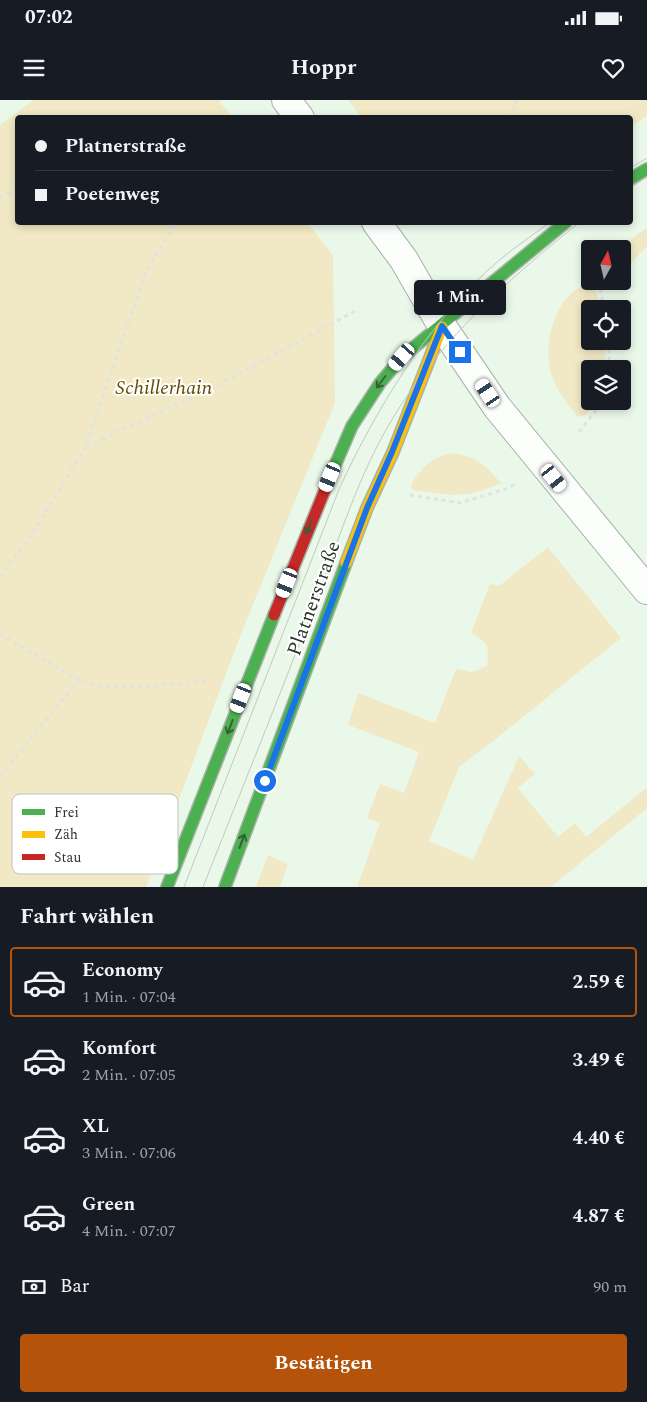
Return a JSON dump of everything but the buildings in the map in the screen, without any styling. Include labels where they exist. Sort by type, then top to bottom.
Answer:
[{"type":"main road","points":[[633,177],[647,169]]},
{"type":"main road","name":"Platnerstraße","points":[[178,859],[319,502],[352,426],[380,383],[402,357],[562,225]]},
{"type":"main road","name":"Platnerstraße","points":[[226,887],[367,508],[392,452],[442,326]]},
{"type":"main road","name":"Platnerstraße","points":[[167,887],[172,874]]},
{"type":"street","points":[[286,100],[298,115]]},
{"type":"street","points":[[378,225],[404,260],[442,326],[507,421],[647,590]]},
{"type":"path","points":[[510,115],[518,100]]},
{"type":"path","points":[[0,198],[15,190]]},
{"type":"path","points":[[0,577],[34,531],[86,446],[146,272],[174,225]]},
{"type":"path","points":[[86,446],[211,389],[355,311]]},
{"type":"path","points":[[579,432],[596,410]]},
{"type":"path","points":[[406,495],[460,503],[509,488],[516,483]]},
{"type":"path","points":[[0,634],[80,680],[106,687],[138,687],[218,680]]},
{"type":"path","points":[[0,776],[80,680]]},
{"type":"green space","name":"Schillerhain","points":[[34,100],[219,100],[230,115],[15,115],[15,225],[310,225],[333,256],[335,403],[241,634],[178,802],[178,794],[12,794],[12,874],[151,874],[146,887],[0,887],[0,125]]},
{"type":"green space","points":[[348,100],[647,100],[647,116],[633,125],[633,115],[359,115]]},
{"type":"green space","points":[[647,228],[647,246],[631,263],[631,240],[629,240]]},
{"type":"green space","points":[[581,288],[581,290],[594,290],[596,291],[598,300],[581,300],[581,350],[606,350],[605,360],[581,360],[581,410],[589,410],[586,415],[577,417],[556,386],[550,370],[549,356],[549,342],[557,313],[564,301],[573,292]]},
{"type":"green space","points":[[453,453],[469,457],[480,463],[501,483],[477,492],[457,495],[412,490],[411,484],[429,463],[439,457]]},
{"type":"green space","points":[[548,547],[621,638],[459,767],[429,841],[473,860],[519,756],[535,774],[518,788],[558,837],[575,823],[586,837],[647,787],[647,808],[551,887],[357,887],[380,823],[367,818],[380,784],[404,793],[419,752],[348,725],[358,693],[435,723],[456,669],[472,672],[487,666],[488,650],[481,640],[471,633],[490,584],[499,586]]},
{"type":"green space","points":[[268,855],[288,864],[280,887],[256,887]]},
{"type":"tram line","points":[[633,166],[647,158]]},
{"type":"tram line","points":[[633,186],[647,177]]},
{"type":"tram line","points":[[184,887],[340,487],[369,429],[403,372],[422,345],[464,294],[502,258],[546,225]]},
{"type":"tram line","points":[[203,887],[298,648],[349,511],[382,437],[415,385],[457,334],[529,264],[576,225]]},
{"type":"traffic: fast","points":[[633,177],[647,169]]},
{"type":"traffic: fast","points":[[333,470],[352,426],[380,383],[402,357],[562,225]]},
{"type":"traffic: fast","points":[[225,887],[346,563]]},
{"type":"traffic: fast","points":[[178,859],[274,615]]},
{"type":"traffic: fast","points":[[167,887],[172,874]]},
{"type":"traffic: slow","points":[[346,563],[367,508],[393,452],[442,327]]},
{"type":"traffic: jam","points":[[274,615],[333,470]]},
{"type":"route","points":[[265,781],[367,508],[392,452],[442,326],[460,352]]}]
